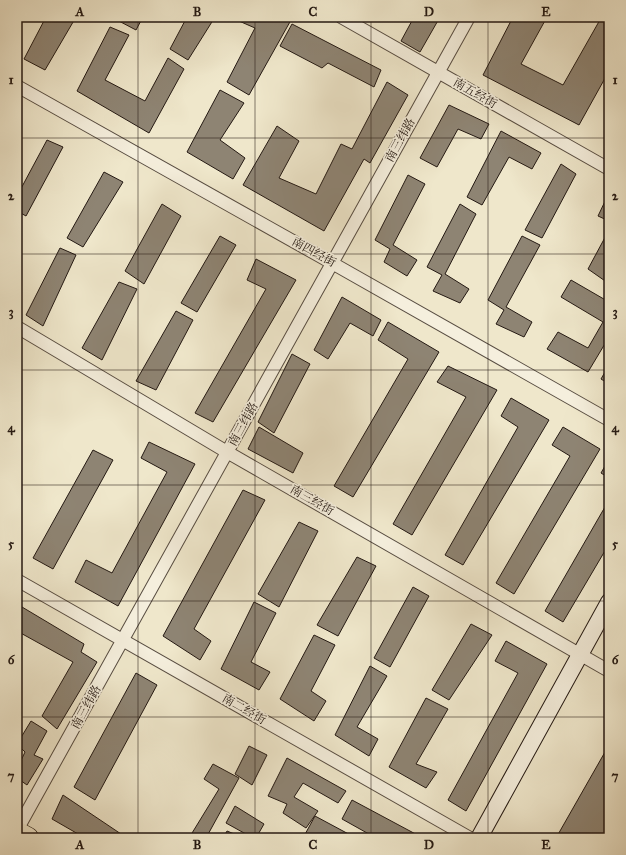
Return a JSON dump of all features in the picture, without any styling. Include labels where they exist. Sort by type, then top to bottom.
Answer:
[{"type":"highway","points":[[17,831],[28,838]]},
{"type":"street","name":"南五经街","points":[[341,17],[609,169]]},
{"type":"street","name":"南三纬路","points":[[17,831],[469,17]]},
{"type":"street","name":"南四经街","points":[[17,86],[609,420]]},
{"type":"street","name":"南三经街","points":[[17,327],[228,452],[609,671]]},
{"type":"street","name":"南二经街","points":[[17,580],[470,838]]},
{"type":"street","points":[[479,838],[609,602]]},
{"type":"building","points":[[46,17],[76,17],[45,70],[24,59]]},
{"type":"building","points":[[118,17],[143,17],[136,30],[117,20]]},
{"type":"building","points":[[187,17],[215,17],[188,60],[170,49]]},
{"type":"building","points":[[241,17],[286,17],[291,20],[249,95],[227,82],[255,28],[239,21]]},
{"type":"building","points":[[414,17],[440,17],[420,52],[401,41]]},
{"type":"building","points":[[513,17],[547,17],[521,64],[563,85],[601,18],[609,22],[609,71],[579,125],[483,75]]},
{"type":"building","points":[[292,24],[381,70],[374,87],[328,63],[322,68],[280,46]]},
{"type":"building","points":[[110,27],[129,35],[105,80],[145,101],[168,58],[184,69],[149,133],[77,91]]},
{"type":"building","points":[[387,82],[408,95],[370,163],[364,159],[324,231],[243,185],[277,126],[299,141],[279,178],[316,194],[341,144],[352,149]]},
{"type":"building","points":[[220,90],[244,103],[220,140],[245,158],[233,179],[187,152]]},
{"type":"building","points":[[449,105],[489,124],[481,139],[458,129],[437,167],[420,158]]},
{"type":"building","points":[[501,131],[541,153],[532,169],[509,157],[482,205],[467,197]]},
{"type":"building","points":[[47,140],[63,147],[26,216],[17,211],[17,196]]},
{"type":"building","points":[[561,164],[576,174],[542,238],[525,230]]},
{"type":"building","points":[[104,172],[123,182],[83,247],[67,238]]},
{"type":"building","points":[[408,175],[425,184],[393,245],[417,260],[407,276],[384,262],[390,249],[375,240]]},
{"type":"building","points":[[609,195],[609,221],[598,216]]},
{"type":"building","points":[[162,204],[181,216],[144,284],[125,271]]},
{"type":"building","points":[[460,204],[476,214],[445,274],[469,289],[460,303],[433,291],[442,275],[427,267]]},
{"type":"building","points":[[609,230],[609,280],[608,283],[588,269]]},
{"type":"building","points":[[220,236],[236,245],[197,312],[181,303]]},
{"type":"building","points":[[522,236],[540,245],[506,307],[532,322],[524,337],[496,324],[504,310],[488,300]]},
{"type":"building","points":[[60,248],[76,255],[43,326],[26,315]]},
{"type":"building","points":[[256,259],[296,280],[213,422],[195,413],[266,289],[247,280]]},
{"type":"building","points":[[571,280],[609,302],[609,337],[588,372],[547,349],[558,332],[588,348],[603,322],[561,297]]},
{"type":"building","points":[[119,282],[137,289],[102,360],[82,348]]},
{"type":"building","points":[[342,297],[381,320],[373,336],[350,323],[328,359],[314,350]]},
{"type":"building","points":[[176,311],[193,320],[156,390],[136,381]]},
{"type":"building","points":[[388,322],[439,352],[353,497],[334,486],[408,359],[378,340]]},
{"type":"building","points":[[292,354],[310,364],[274,433],[258,422]]},
{"type":"building","points":[[609,365],[609,384],[601,379]]},
{"type":"building","points":[[448,366],[497,390],[412,535],[393,524],[466,397],[437,382]]},
{"type":"building","points":[[511,398],[549,420],[463,565],[445,555],[518,427],[501,416]]},
{"type":"building","points":[[259,427],[303,453],[293,473],[248,449]]},
{"type":"building","points":[[563,427],[600,449],[514,594],[496,583],[570,456],[552,445]]},
{"type":"building","points":[[149,442],[195,464],[118,606],[75,582],[86,560],[112,573],[167,472],[141,458]]},
{"type":"building","points":[[93,450],[113,460],[53,569],[33,558]]},
{"type":"building","points":[[609,459],[609,478],[601,473]]},
{"type":"building","points":[[243,490],[265,500],[194,629],[211,641],[200,660],[163,636]]},
{"type":"building","points":[[609,500],[609,544],[563,622],[545,611]]},
{"type":"building","points":[[299,522],[318,531],[279,607],[258,594]]},
{"type":"building","points":[[357,557],[376,566],[338,636],[317,625]]},
{"type":"building","points":[[413,587],[429,596],[390,667],[374,658]]},
{"type":"building","points":[[254,602],[276,613],[251,662],[270,672],[259,690],[221,669]]},
{"type":"building","points":[[17,604],[84,644],[81,652],[97,662],[57,729],[42,716],[73,662],[17,631]]},
{"type":"building","points":[[471,624],[492,635],[449,700],[432,690]]},
{"type":"building","points":[[314,635],[335,645],[311,691],[326,701],[314,721],[280,699]]},
{"type":"building","points":[[506,641],[547,664],[466,811],[448,800],[518,673],[495,661]]},
{"type":"building","points":[[370,666],[387,676],[357,727],[378,739],[369,756],[335,735]]},
{"type":"building","points":[[136,673],[157,685],[95,800],[74,787]]},
{"type":"building","points":[[426,698],[448,709],[416,764],[437,772],[426,788],[389,767]]},
{"type":"building","points":[[31,721],[47,731],[34,755],[43,759],[27,785],[17,778],[17,769],[25,752],[17,744]]},
{"type":"building","points":[[609,745],[609,838],[556,838]]},
{"type":"building","points":[[249,746],[267,755],[252,785],[235,774]]},
{"type":"building","points":[[287,758],[346,791],[338,803],[303,783],[294,797],[318,811],[306,828],[283,813],[287,804],[268,796]]},
{"type":"building","points":[[213,764],[239,778],[206,838],[189,838],[219,789],[204,779]]},
{"type":"building","points":[[63,795],[127,838],[85,838],[52,819]]},
{"type":"building","points":[[352,800],[423,838],[376,838],[342,819]]},
{"type":"building","points":[[235,806],[264,824],[256,838],[253,838],[226,823]]},
{"type":"building","points":[[315,816],[356,838],[303,838]]},
{"type":"building","points":[[227,831],[244,838],[223,838]]}]
